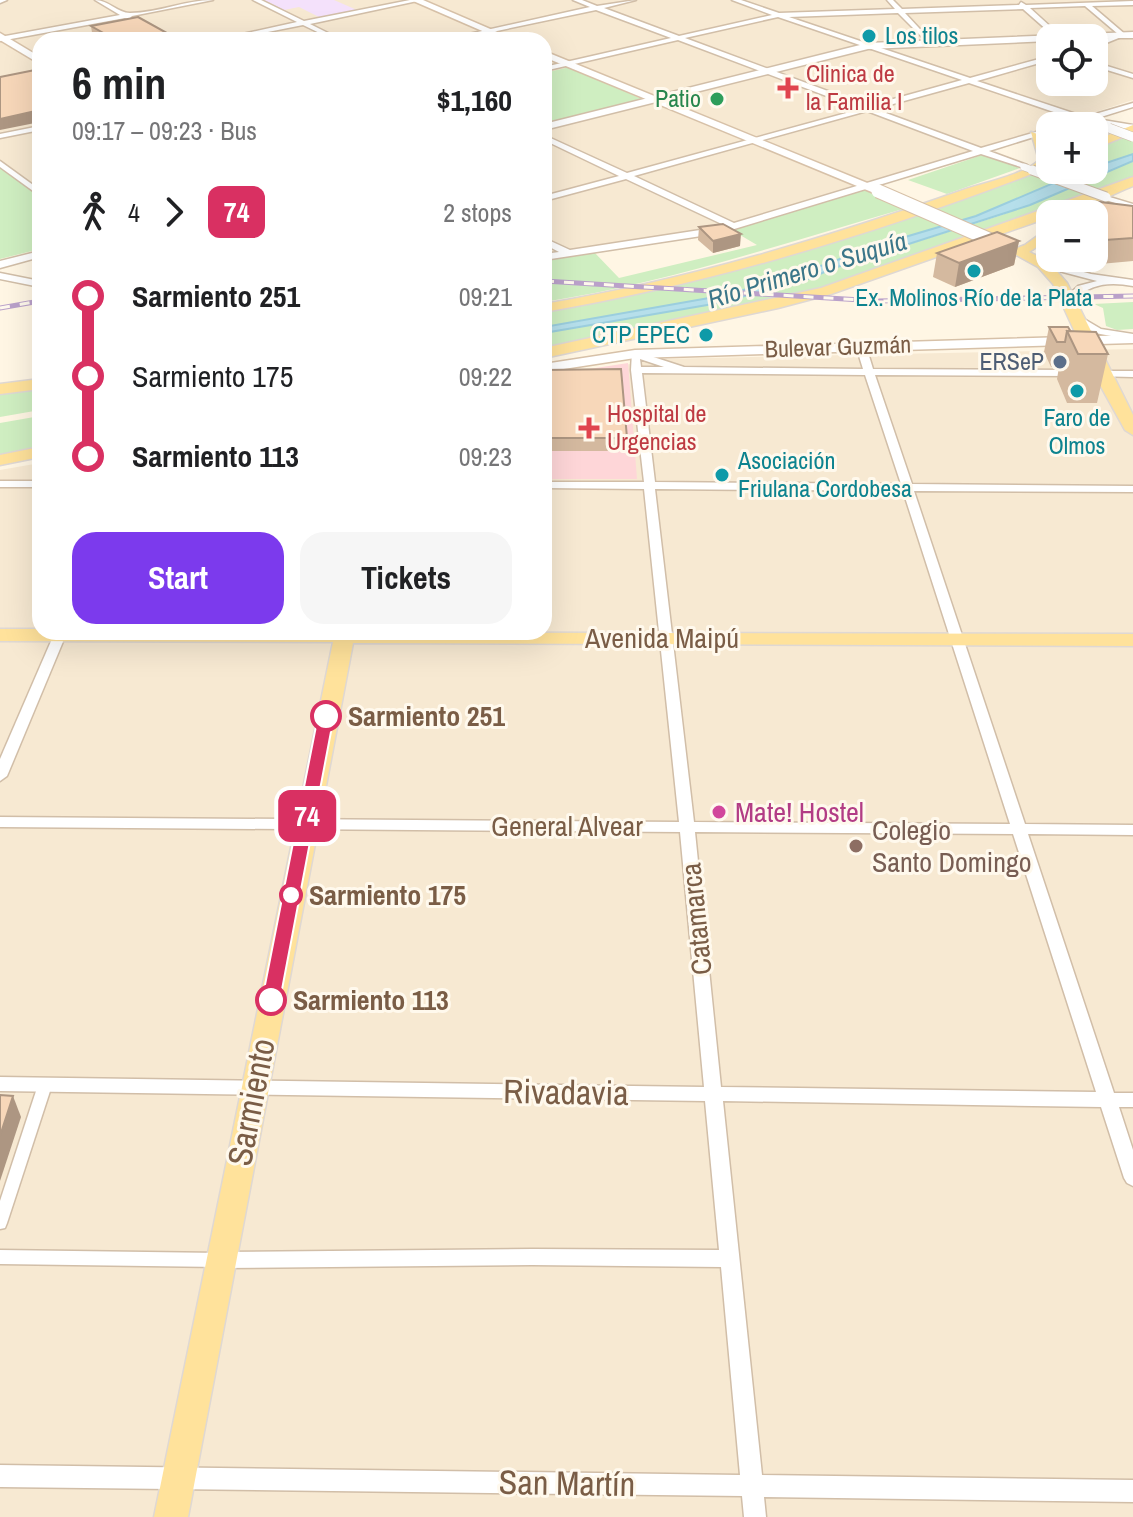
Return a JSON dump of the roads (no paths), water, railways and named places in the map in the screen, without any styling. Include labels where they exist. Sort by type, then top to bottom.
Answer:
[{"type":"main road","points":[[417,0],[489,31]]},
{"type":"main road","points":[[1,38],[32,56]]},
{"type":"main road","points":[[552,57],[870,188],[1036,261]]},
{"type":"main road","points":[[1108,138],[1129,127]]},
{"type":"main road","points":[[552,307],[624,294],[726,268],[936,206],[1036,168]]},
{"type":"main road","points":[[1096,200],[1133,181]]},
{"type":"main road","points":[[552,351],[802,298],[1099,198]]},
{"type":"main road","points":[[1016,251],[1030,248],[1036,243]]},
{"type":"main road","points":[[1049,272],[1070,298],[1102,374],[1133,430]]},
{"type":"main road","name":"Bulevar Guzmán","points":[[552,367],[635,354],[1133,338]]},
{"type":"main road","points":[[0,389],[32,385]]},
{"type":"main road","points":[[0,460],[32,454]]},
{"type":"main road","points":[[0,623],[32,624]]},
{"type":"main road","name":"Avenida Maipú","points":[[552,626],[665,632]]},
{"type":"main road","name":"Avenida Maipú","points":[[552,633],[954,633],[1133,629]]},
{"type":"main road","name":"Avenida Maipú","points":[[954,633],[1133,640]]},
{"type":"main road","name":"Avenida Maipú","points":[[0,635],[32,634]]},
{"type":"main road","name":"Sarmiento","points":[[171,1517],[343,640]]},
{"type":"street","points":[[98,0],[157,32]]},
{"type":"street","points":[[35,32],[210,0]]},
{"type":"street","points":[[256,0],[322,32]]},
{"type":"street","points":[[258,32],[417,0]]},
{"type":"street","points":[[576,0],[982,151],[1099,198],[1133,207]]},
{"type":"street","points":[[484,32],[633,0]]},
{"type":"street","points":[[735,0],[1061,112]]},
{"type":"street","points":[[767,0],[779,15]]},
{"type":"street","points":[[890,0],[930,43]]},
{"type":"street","points":[[1016,0],[1044,24]]},
{"type":"street","points":[[552,67],[779,15],[1133,3]]},
{"type":"street","points":[[1087,5],[1128,35]]},
{"type":"street","points":[[1,38],[32,33]]},
{"type":"street","points":[[1108,36],[1128,35]]},
{"type":"street","points":[[1108,41],[1128,35]]},
{"type":"street","points":[[552,125],[868,46],[1036,39]]},
{"type":"street","points":[[552,197],[1036,62]]},
{"type":"street","points":[[1108,68],[1133,76]]},
{"type":"street","points":[[1108,113],[1133,105]]},
{"type":"street","points":[[1108,124],[1129,127]]},
{"type":"street","points":[[1108,128],[1133,137]]},
{"type":"street","points":[[0,136],[32,130]]},
{"type":"street","points":[[552,256],[733,226],[870,188],[1035,135]]},
{"type":"street","points":[[552,141],[733,226]]},
{"type":"street","points":[[0,163],[32,185]]},
{"type":"street","points":[[552,245],[568,254]]},
{"type":"street","points":[[0,265],[32,256]]},
{"type":"street","points":[[1074,272],[1133,283]]},
{"type":"street","points":[[0,276],[32,282]]},
{"type":"street","points":[[1070,298],[1074,291],[1088,285],[1133,283]]},
{"type":"street","points":[[1079,319],[1098,331],[1133,338]]},
{"type":"street","points":[[861,346],[1133,1178]]},
{"type":"street","points":[[635,354],[682,370]]},
{"type":"street","name":"Catamarca","points":[[635,354],[687,827],[755,1517]]},
{"type":"street","points":[[636,370],[1133,374]]},
{"type":"street","points":[[0,484],[32,484]]},
{"type":"street","points":[[552,485],[1133,489]]},
{"type":"street","points":[[0,776],[58,640]]},
{"type":"street","name":"General Alvear","points":[[0,822],[1133,830]]},
{"type":"street","name":"Rivadavia","points":[[0,1084],[1133,1100]]},
{"type":"street","points":[[0,1223],[45,1085]]},
{"type":"street","points":[[0,1257],[730,1259]]},
{"type":"street","name":"San Martín","points":[[0,1476],[1133,1491]]},
{"type":"water","points":[[1133,154],[1133,161],[1108,172],[1108,162]]},
{"type":"water","points":[[1051,184],[1079,184],[1030,205],[834,268],[801,282],[713,304],[552,332],[552,326],[726,295],[976,216]]},
{"type":"railway","points":[[552,281],[878,301],[1133,296]]},
{"type":"railway","points":[[0,308],[32,302]]},
{"type":"place","name":"Los tilos","points":[[869,36]]},
{"type":"place","name":"Clinica de la Familia I","points":[[788,88]]},
{"type":"place","name":"Patio","points":[[717,99]]},
{"type":"place","name":"Ex. Molinos Río de la Plata","points":[[974,271]]},
{"type":"place","name":"CTP EPEC","points":[[706,335]]},
{"type":"place","name":"ERSeP","points":[[1060,362]]},
{"type":"place","name":"Faro de Olmos","points":[[1077,391]]},
{"type":"place","name":"Hospital de Urgencias","points":[[589,428]]},
{"type":"place","name":"Asociación Friulana Cordobesa","points":[[722,475]]},
{"type":"place","name":"Sarmiento 251","points":[[326,716]]},
{"type":"place","name":"Mate! Hostel","points":[[719,812]]},
{"type":"place","name":"Colegio Santo Domingo","points":[[856,846]]},
{"type":"place","name":"Sarmiento 175","points":[[291,895]]},
{"type":"place","name":"Sarmiento 113","points":[[271,1000]]},
{"type":"water label","name":"Río Primero o Suquía","points":[[807,270]]}]
